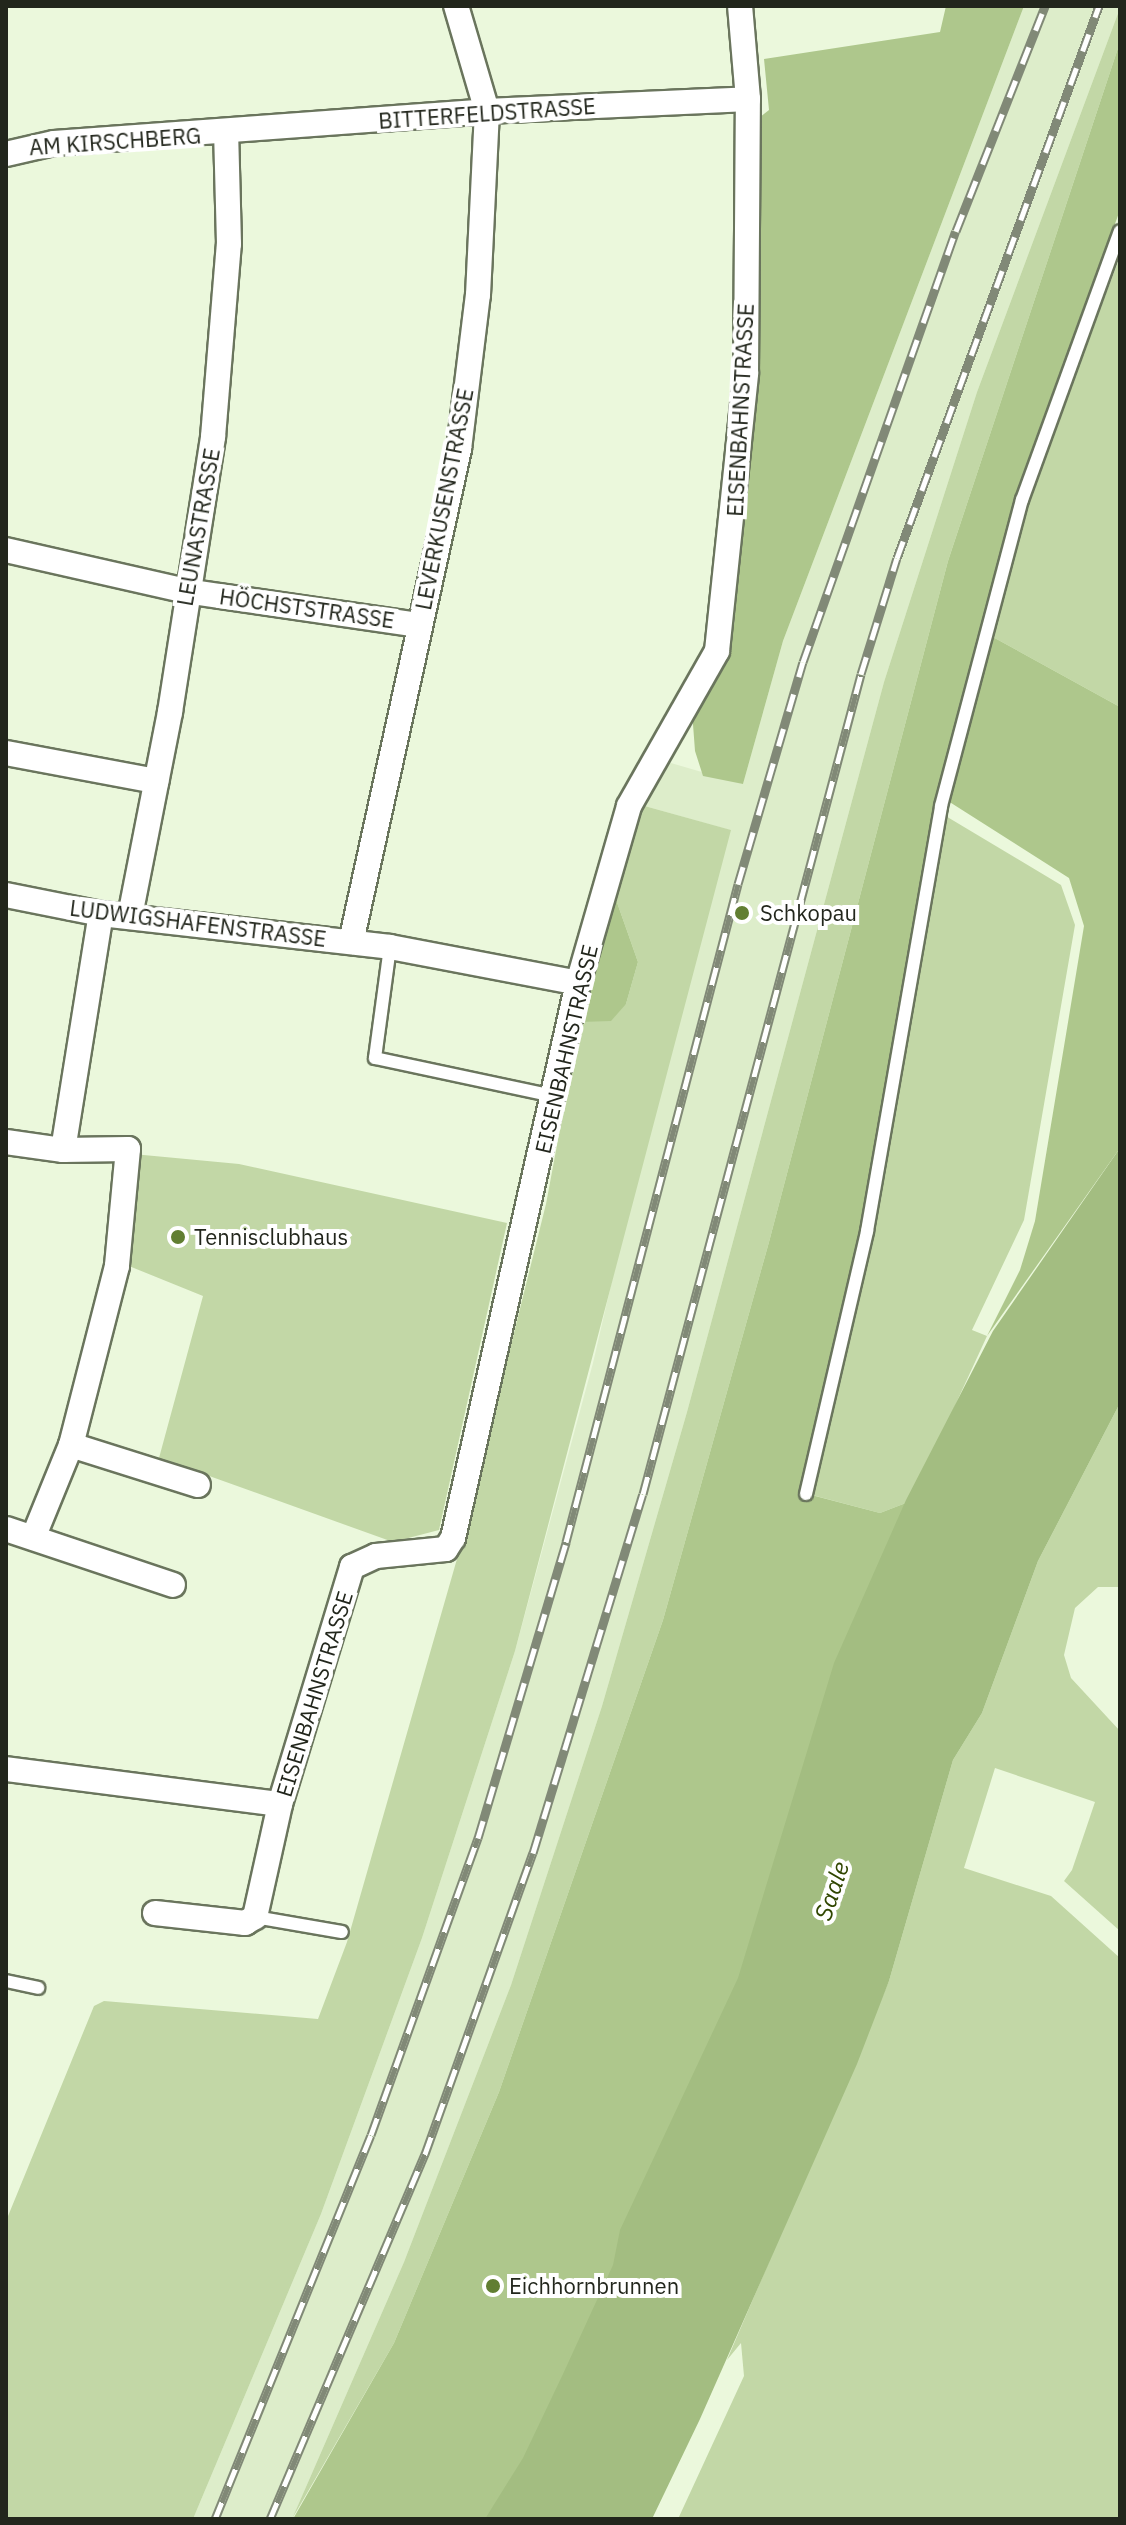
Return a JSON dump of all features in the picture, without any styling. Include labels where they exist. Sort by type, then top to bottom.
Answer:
[{"type":"street","name":"LEVERKUSENSTRASSE","points":[[351,942],[459,449],[478,295],[487,111],[456,6]]},
{"type":"street","name":"EISENBAHNSTRASSE","points":[[255,1917],[280,1804],[352,1567],[376,1556],[446,1549],[453,1538],[578,983],[629,806],[717,651],[746,373],[748,99],[740,6]]},
{"type":"street","name":"BITTERFELDSTRASSE","points":[[226,133],[487,111],[748,99]]},
{"type":"street","name":"AM KIRSCHBERG","points":[[6,154],[54,143],[226,133]]},
{"type":"street","name":"LEUNASTRASSE","points":[[130,916],[156,781],[213,437],[229,244],[226,133]]},
{"type":"street","name":"HÖCHSTSTRASSE","points":[[6,550],[186,591],[420,625]]},
{"type":"street","points":[[6,753],[156,781]]},
{"type":"street","name":"LUDWIGSHAFENSTRASSE","points":[[6,895],[101,914],[390,947],[578,983]]},
{"type":"street","points":[[63,1150],[101,914]]},
{"type":"street","points":[[6,1142],[63,1150],[128,1149],[117,1266],[71,1445],[33,1538]]},
{"type":"street","points":[[71,1445],[198,1485]]},
{"type":"street","points":[[6,1529],[173,1585]]},
{"type":"street","points":[[6,1769],[280,1804]]},
{"type":"street","points":[[155,1913],[245,1923],[255,1917]]},
{"type":"lane","points":[[806,1494],[867,1231],[941,806],[1022,500],[1120,231]]},
{"type":"lane","points":[[390,947],[375,1058],[554,1096]]},
{"type":"lane","points":[[255,1917],[342,1932]]},
{"type":"lane","points":[[6,1981],[38,1988]]},
{"type":"shaded area","points":[[946,6],[1024,6],[783,641],[743,784],[703,776],[695,751],[692,711],[729,646],[734,625],[756,390],[760,117],[769,110],[764,59],[940,32]]},
{"type":"shaded area","points":[[1024,6],[1120,8],[977,392],[884,682],[687,1412],[602,1706],[511,1985],[404,2262],[292,2519],[193,2519],[321,2214],[422,1938],[515,1651],[593,1363],[640,1159],[730,830],[641,805],[664,761],[743,784],[783,641]]},
{"type":"shaded area","points":[[1120,8],[1120,42],[948,561],[769,1242],[663,1620],[499,2092],[394,2343],[292,2519],[404,2262],[511,1985],[602,1706],[687,1412],[884,682],[977,392]]},
{"type":"shaded area","points":[[1120,42],[1120,210],[1021,483],[937,793],[862,1224],[800,1492],[880,1513],[911,1501],[757,1941],[506,2519],[293,2519],[394,2343],[499,2092],[663,1620],[769,1242],[948,561]]},
{"type":"shaded area","points":[[1120,257],[1120,707],[991,636],[1026,502]]},
{"type":"shaded area","points":[[991,636],[1120,707],[1120,1148],[987,1336],[1020,1270],[1035,1221],[1084,926],[1069,878],[948,801]]},
{"type":"shaded area","points":[[641,805],[731,830],[515,1651],[422,1938],[321,2214],[193,2519],[6,2519],[6,2221],[94,2006],[104,2001],[318,2019],[347,1942],[463,1538],[546,1204],[580,1022],[626,1004],[638,962],[613,891]]},
{"type":"shaded area","points":[[944,815],[1061,885],[1075,925],[1024,1220],[972,1330],[987,1336],[911,1501],[880,1513],[812,1495]]},
{"type":"shaded area","points":[[613,891],[638,962],[626,1004],[611,1021],[580,1022]]},
{"type":"shaded area","points":[[133,1154],[239,1164],[507,1223],[439,1530],[393,1542],[159,1458],[203,1296],[124,1264]]},
{"type":"shaded area","points":[[1120,1403],[1120,1587],[1098,1587],[1075,1608],[1064,1655],[1071,1678],[1120,1731],[1120,1931],[1064,1881],[1072,1870],[1095,1802],[995,1768],[964,1868],[1051,1896],[1120,1958],[1120,2519],[678,2519],[744,2376],[741,2343],[727,2360],[889,1981],[953,1760],[982,1713],[1038,1561]]},
{"type":"water","name":"Saale","points":[[1120,1148],[1120,1403],[1038,1561],[982,1713],[953,1760],[889,1981],[857,2064],[700,2419],[652,2519],[485,2519],[523,2458],[563,2374],[613,2265],[620,2230],[738,1978],[834,1663],[906,1500],[993,1331]]},
{"type":"railway","points":[[215,2519],[371,2135],[478,1838],[566,1542],[738,884],[803,662],[956,231],[1045,6]]},
{"type":"railway","points":[[270,2519],[425,2154],[533,1853],[643,1494],[861,674],[897,558],[1099,6]]},
{"type":"place","name":"Schkopau","points":[[742,913]]},
{"type":"place","name":"Tennisclubhaus","points":[[178,1237]]},
{"type":"place","name":"Eichhornbrunnen","points":[[493,2286]]}]
